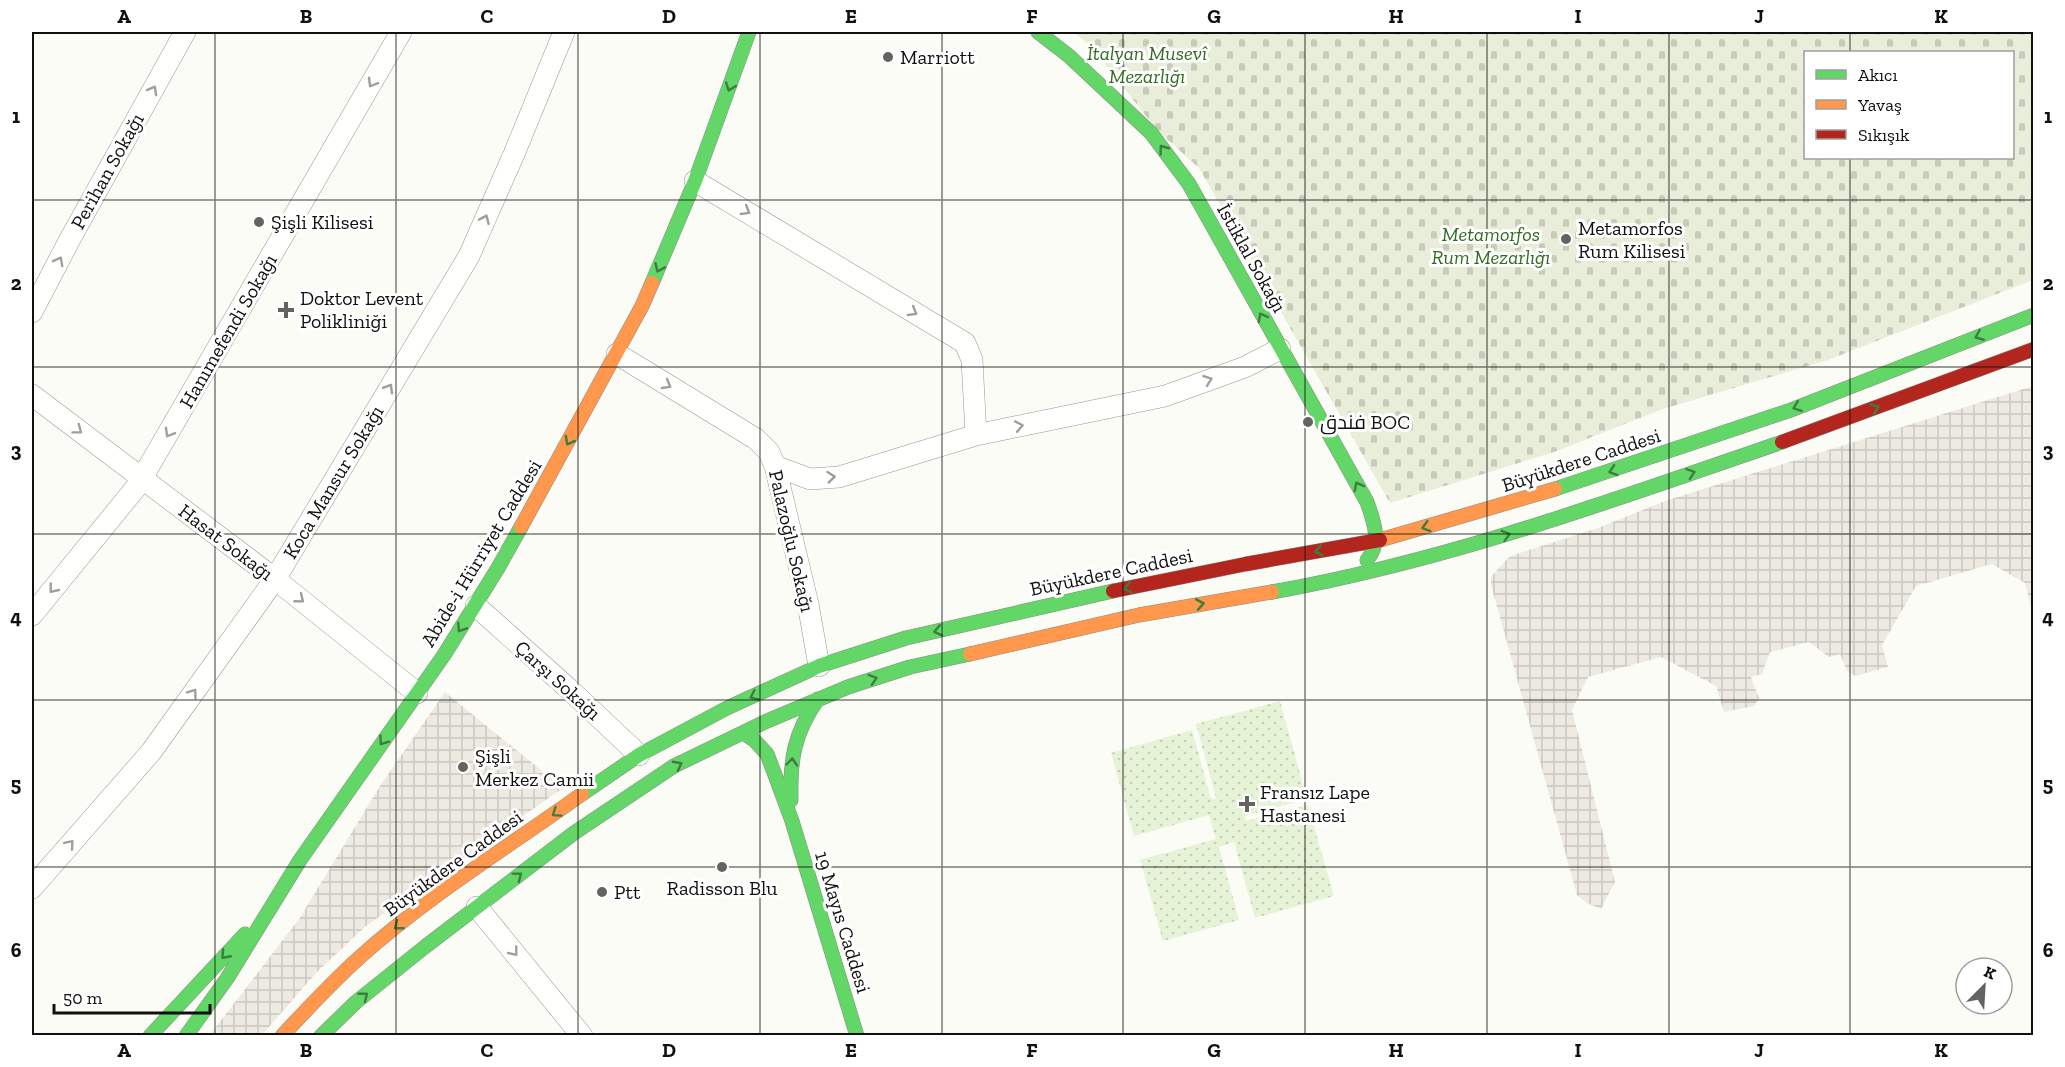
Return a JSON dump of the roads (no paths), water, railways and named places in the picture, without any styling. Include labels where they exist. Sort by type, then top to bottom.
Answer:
[{"type":"main road","name":"Abide-i Hürriyet Caddesi","points":[[150,1035],[236,943],[267,914],[300,860],[476,606],[617,354],[651,286],[695,181],[749,32]]},
{"type":"main road","name":"İstiklal Sokağı","points":[[1038,32],[1069,56],[1151,133],[1189,184],[1367,502],[1374,522],[1377,541]]},
{"type":"main road","name":"Büyükdere Caddesi","points":[[282,1035],[360,957],[430,901],[639,755],[728,708],[819,666],[906,638],[1108,592],[1246,564],[1377,541],[1543,494],[1800,407],[2034,315]]},
{"type":"main road","points":[[321,1035],[356,1002],[477,907],[574,834],[653,779],[674,766],[848,687],[910,667],[1139,615],[1327,582],[1474,544],[1552,521],[1783,442],[2034,350]]},
{"type":"main road","points":[[1327,582],[1339,572],[1368,560],[1374,552],[1377,541]]},
{"type":"main road","name":"19 Mayıs Caddesi","points":[[792,821],[790,779],[794,739],[818,699]]},
{"type":"main road","name":"19 Mayıs Caddesi","points":[[744,733],[767,754],[792,821],[857,1035]]},
{"type":"main road","points":[[186,1035],[228,977],[267,914]]},
{"type":"street","name":"Perihan Sokağı","points":[[32,312],[185,32]]},
{"type":"street","name":"Hanımefendi Sokağı","points":[[32,615],[142,478],[401,32]]},
{"type":"street","name":"Koca Mansur Sokağı","points":[[32,888],[151,752],[275,579],[469,256],[564,32]]},
{"type":"street","points":[[695,181],[965,343],[972,360],[976,435]]},
{"type":"street","points":[[775,466],[810,479],[839,477],[976,435],[1166,396],[1245,367],[1280,349]]},
{"type":"street","name":"Palazoğlu Sokağı","points":[[617,354],[756,440],[769,452],[775,466],[808,604],[819,666]]},
{"type":"street","name":"Hasat Sokağı","points":[[32,395],[275,579],[417,693]]},
{"type":"street","name":"Çarşı Sokağı","points":[[476,606],[639,755]]},
{"type":"street","points":[[477,907],[582,1035]]},
{"type":"place","name":"Marriott","points":[[888,57]]},
{"type":"place","name":"Şişli Kilisesi","points":[[259,222]]},
{"type":"place","name":"Metamorfos Rum Kilisesi","points":[[1566,239]]},
{"type":"place","name":"Doktor Levent Polikliniği","points":[[286,310]]},
{"type":"place","name":"فندق BOC","points":[[1308,422]]},
{"type":"place","name":"Şişli Merkez Camii","points":[[463,767]]},
{"type":"place","name":"Fransız Lape Hastanesi","points":[[1247,804]]},
{"type":"place","name":"Radisson Blu","points":[[722,867]]},
{"type":"place","name":"Ptt","points":[[602,892]]},
{"type":"park label","name":"İtalyan Musevî Mezarlığı","points":[[1147,64]]},
{"type":"park label","name":"Metamorfos Rum Mezarlığı","points":[[1491,246]]}]
